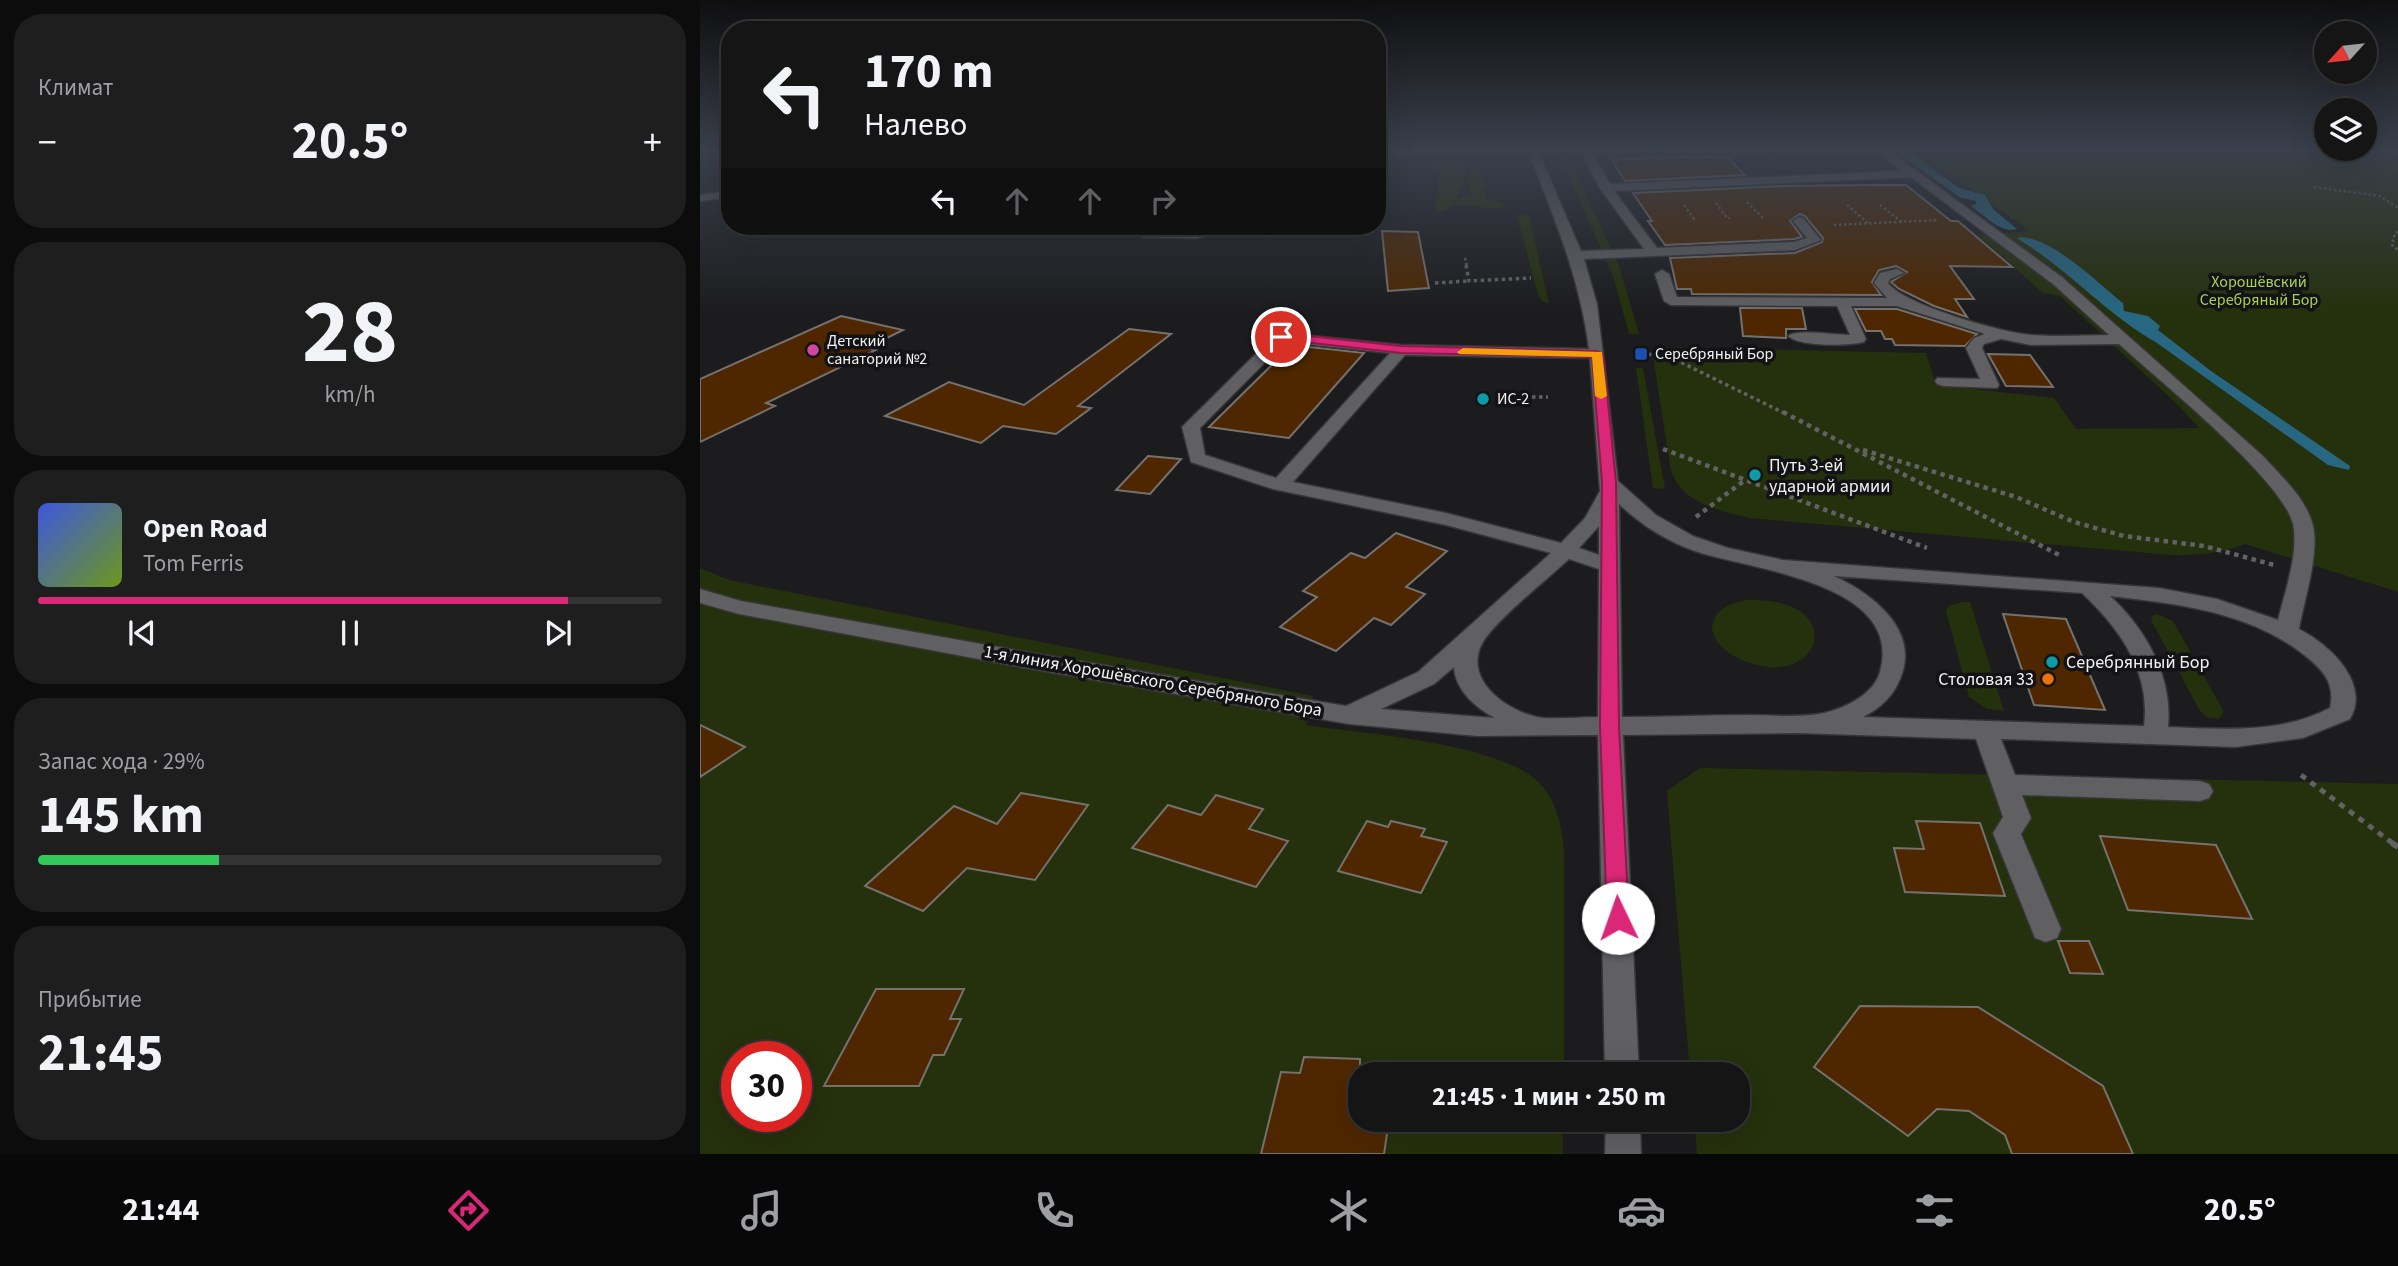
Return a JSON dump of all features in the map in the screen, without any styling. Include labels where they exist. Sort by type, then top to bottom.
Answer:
[{"type":"street","points":[[1555,205],[1576,256],[1590,304],[1609,482],[1610,726],[1622,1062]]},
{"type":"street","points":[[1618,205],[1653,252]]},
{"type":"street","points":[[1954,205],[2058,281],[2257,460],[2284,490],[2303,524],[2287,632]]},
{"type":"street","points":[[1576,256],[1653,252],[1678,246],[1783,243],[1805,245],[1815,240],[1799,221]]},
{"type":"street","points":[[1897,273],[1883,278],[1881,283],[1892,296],[2000,334],[2031,340],[2123,339]]},
{"type":"street","points":[[1662,274],[1671,301],[1888,301],[1917,306]]},
{"type":"street","points":[[1795,336],[1822,340],[1859,339],[1842,301]]},
{"type":"street","points":[[1943,381],[1992,385],[1974,348],[1979,341],[2000,334]]},
{"type":"street","points":[[1597,354],[1401,350],[1281,337],[1191,427],[1197,458],[1280,485],[1566,550],[1609,566]]},
{"type":"street","points":[[1280,485],[1401,350]]},
{"type":"street","points":[[1349,715],[1426,678],[1475,638],[1594,520],[1605,498],[1609,482]]},
{"type":"street","points":[[1609,482],[1634,508],[1676,535],[1722,554],[1822,578],[1858,599],[1877,614],[1895,645],[1890,677],[1872,701],[1832,720],[1791,724]]},
{"type":"street","points":[[1610,726],[1791,724],[2236,738],[2286,734],[2317,726],[2341,713],[2346,694],[2338,676],[2320,655],[2287,632],[2249,616],[2207,604],[2090,589],[1780,566]]},
{"type":"street","points":[[2090,589],[2113,607],[2145,658],[2154,685],[2159,717],[2155,736]]},
{"type":"street","name":"1-я линия Хорошёвского Серебряного Бора","points":[[700,597],[739,607],[1026,660],[1349,715],[1477,727],[1610,726]]},
{"type":"street","points":[[1475,638],[1466,663],[1471,685],[1488,704],[1514,718],[1548,726]]},
{"type":"street","points":[[1610,726],[1697,725]]},
{"type":"street","points":[[1985,730],[2017,818],[2007,833],[2046,929]]},
{"type":"street","points":[[2005,785],[2200,790]]},
{"type":"street","points":[[1623,1132],[1623,1154]]},
{"type":"path","points":[[1685,205],[1694,219],[1697,219]]},
{"type":"path","points":[[1717,205],[1730,218]]},
{"type":"path","points":[[1750,205],[1763,218]]},
{"type":"path","points":[[1847,205],[1869,224]]},
{"type":"path","points":[[1880,205],[1902,222]]},
{"type":"path","points":[[1799,221],[1822,219],[1829,226],[1973,219]]},
{"type":"path","points":[[2398,232],[2395,233],[2392,245],[2398,250]]},
{"type":"path","points":[[1465,258],[1469,281]]},
{"type":"path","points":[[1435,283],[1531,278]]},
{"type":"path","points":[[1641,354],[1667,355],[1852,446],[2061,556]]},
{"type":"path","points":[[1497,397],[1548,397]]},
{"type":"path","points":[[1852,446],[2016,497],[2074,522],[2112,533],[2204,546],[2298,572]]},
{"type":"path","points":[[1663,449],[1927,548]]},
{"type":"path","points":[[1696,517],[1746,480]]},
{"type":"path","points":[[2301,775],[2398,847]]},
{"type":"green space","points":[[1436,205],[1459,205],[1441,211],[1435,211]]},
{"type":"green space","points":[[1468,205],[1504,205],[1503,208]]},
{"type":"green space","points":[[1582,205],[1591,205],[1619,266],[1639,334],[1629,334],[1613,276]]},
{"type":"green space","name":"Хорошёвский Серебряный Бор","points":[[1993,205],[2398,205],[2398,592],[2245,544],[2209,553],[2171,555],[1750,518],[1701,503],[1681,488],[1670,466],[1653,357],[1658,347],[1926,353],[1936,385],[2054,398],[2076,429],[2199,428],[2177,404],[2060,296],[2043,293],[1978,235],[2030,231]]},
{"type":"green space","points":[[1517,216],[1529,216],[1549,304],[1541,300],[1537,291]]},
{"type":"green space","points":[[1636,368],[1643,368],[1665,489],[1653,488]]},
{"type":"green space","points":[[700,568],[729,580],[1313,696],[1306,725],[1425,741],[1457,748],[1513,766],[1534,778],[1548,793],[1556,811],[1564,850],[1564,1062],[1348,1062],[1348,1132],[1563,1132],[1563,1154],[700,1154]]},
{"type":"green space","points":[[1748,600],[1780,603],[1802,612],[1813,626],[1814,641],[1807,655],[1792,664],[1770,667],[1742,660],[1723,648],[1712,630],[1715,617],[1729,605]]},
{"type":"green space","points":[[1970,602],[2004,711],[1987,709],[1969,697],[1946,611],[1949,606]]},
{"type":"green space","points":[[2157,614],[2173,621],[2224,712],[2219,719],[2206,717],[2200,711],[2151,620],[2152,616]]},
{"type":"green space","points":[[1700,768],[2398,784],[2398,1154],[1697,1154],[1695,1132],[1750,1132],[1750,1062],[1689,1062],[1667,791]]},
{"type":"water","points":[[1991,205],[2017,229],[2005,229],[1993,223],[1971,206]]},
{"type":"water","points":[[2019,237],[2046,244],[2060,252],[2123,303],[2124,311],[2148,316],[2160,326],[2158,330],[2211,371],[2350,466],[2349,470],[2328,465],[2138,331],[2018,239]]},
{"type":"building","points":[[1641,205],[1931,205],[1951,221],[1958,221],[2012,267],[1950,266],[1974,299],[1955,299],[1967,317],[1934,306],[1899,289],[1891,282],[1907,272],[1896,266],[1879,270],[1872,282],[1881,295],[1692,294],[1691,289],[1677,289],[1670,258],[1795,253],[1822,242],[1823,238],[1805,216],[1800,214],[1790,221],[1802,237],[1794,239],[1665,245],[1648,221],[1652,221]]},
{"type":"building","points":[[1386,231],[1418,232],[1429,288],[1388,291],[1382,235],[1386,235]]},
{"type":"building","points":[[1740,308],[1802,308],[1806,329],[1786,329],[1786,338],[1743,336]]},
{"type":"building","points":[[1855,309],[1897,309],[1977,334],[1965,346],[1895,345],[1892,339],[1885,339],[1881,331],[1866,331]]},
{"type":"building","name":"Детский санаторий №2","points":[[841,316],[903,330],[866,348],[876,350],[766,403],[775,406],[700,442],[700,379]]},
{"type":"building","points":[[1129,329],[1171,334],[1078,406],[1091,408],[1056,434],[1003,426],[981,443],[885,416],[949,382],[1024,405]]},
{"type":"building","points":[[1292,345],[1364,353],[1289,438],[1209,427]]},
{"type":"building","points":[[1988,354],[2030,355],[2053,387],[2006,386]]},
{"type":"building","points":[[1148,456],[1181,459],[1150,494],[1116,490]]},
{"type":"building","points":[[1396,533],[1447,551],[1406,587],[1425,594],[1391,625],[1374,618],[1336,651],[1280,627],[1317,597],[1303,591],[1351,553],[1365,558]]},
{"type":"building","name":"Серебрянный Бор","points":[[2003,614],[2066,619],[2105,710],[2034,705]]},
{"type":"building","points":[[700,725],[745,747],[700,777]]},
{"type":"building","points":[[1021,793],[1088,805],[1035,880],[967,868],[923,911],[865,886],[954,806],[997,824]]},
{"type":"building","points":[[1216,795],[1263,809],[1249,829],[1288,841],[1256,887],[1132,848],[1168,805],[1201,815]]},
{"type":"building","points":[[1367,821],[1388,827],[1391,821],[1425,829],[1421,836],[1447,842],[1421,893],[1338,871]]},
{"type":"building","points":[[1916,821],[1980,823],[2005,896],[1905,892],[1894,848],[1924,849]]},
{"type":"building","points":[[2100,836],[2216,845],[2252,919],[2128,910]]},
{"type":"building","points":[[2058,941],[2089,941],[2103,974],[2070,973]]},
{"type":"building","points":[[876,989],[964,989],[950,1019],[961,1019],[944,1055],[933,1055],[919,1086],[824,1086]]},
{"type":"building","points":[[1860,1006],[1978,1007],[2103,1086],[2133,1154],[2012,1154],[2005,1135],[1969,1111],[1937,1109],[1908,1136],[1814,1067]]},
{"type":"building","points":[[1304,1057],[1360,1059],[1360,1062],[1348,1062],[1348,1132],[1387,1132],[1384,1154],[1261,1154],[1281,1072],[1300,1073]]},
{"type":"slow traffic","points":[[1463,352],[1597,354],[1601,396]]},
{"type":"place","name":"Детский санаторий №2","points":[[813,350]]},
{"type":"place","name":"Серебряный Бор","points":[[1641,354]]},
{"type":"place","name":"ИС-2","points":[[1483,399]]},
{"type":"place","name":"Путь 3-ей ударной армии","points":[[1755,475]]},
{"type":"place","name":"Серебрянный Бор","points":[[2052,662]]},
{"type":"place","name":"Столовая 33","points":[[2048,679]]},
{"type":"route","points":[[1281,337],[1401,350],[1597,354],[1609,482],[1610,726],[1618,918]]}]
